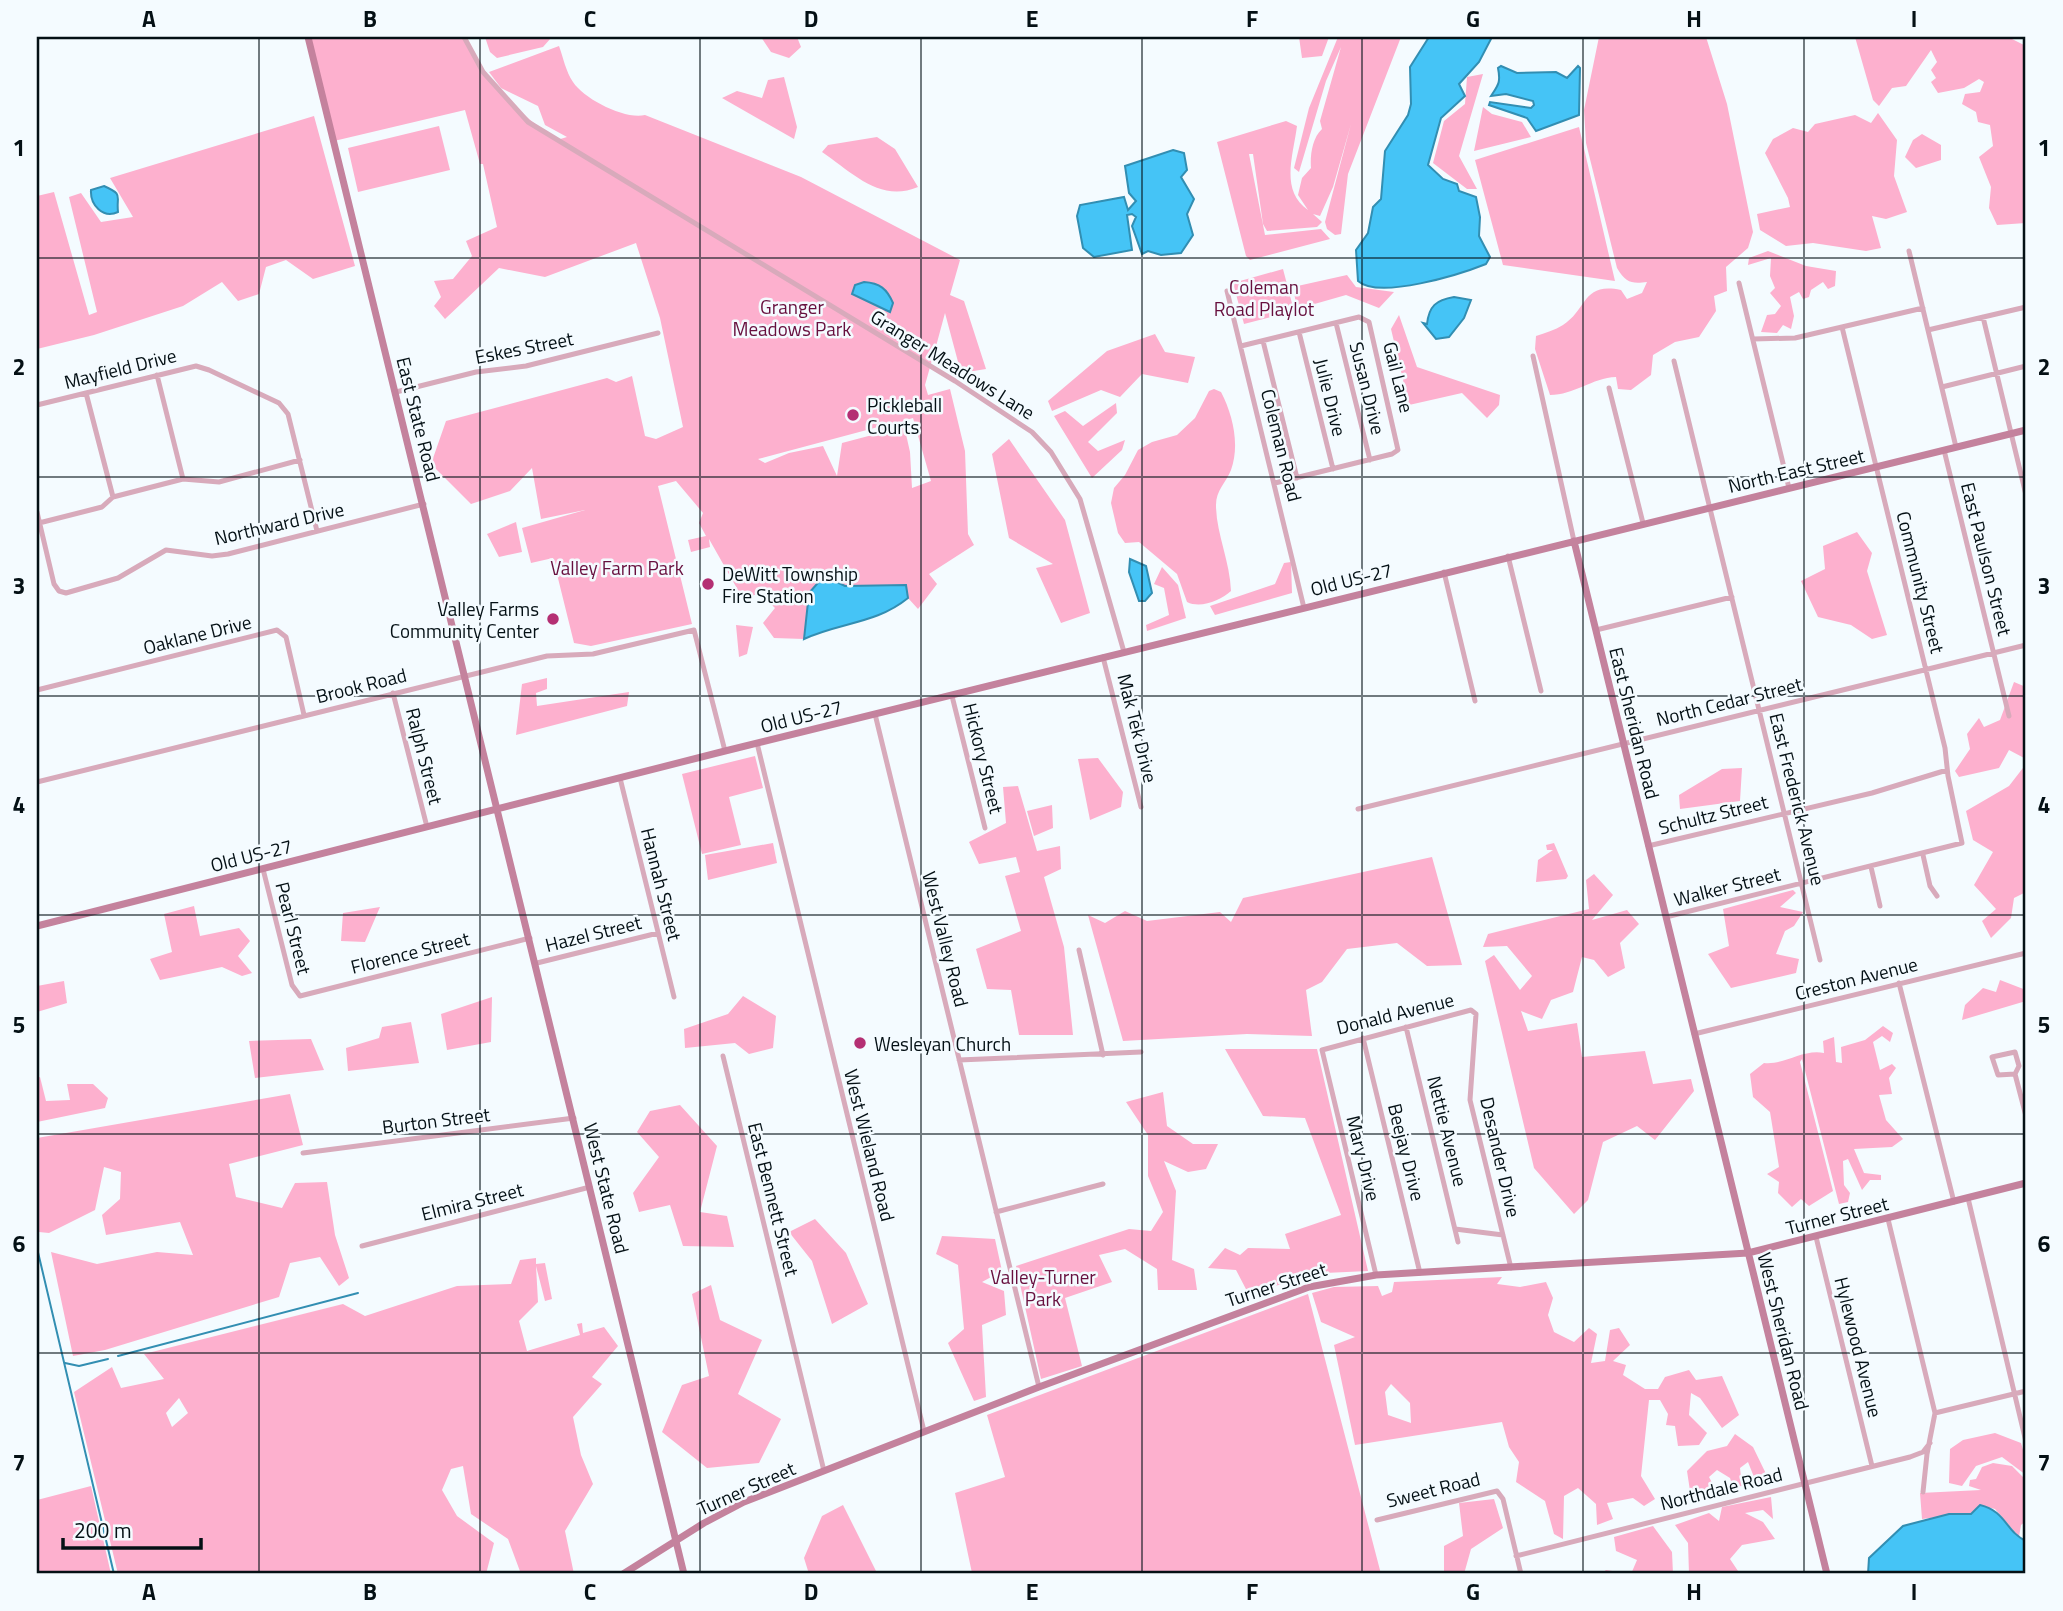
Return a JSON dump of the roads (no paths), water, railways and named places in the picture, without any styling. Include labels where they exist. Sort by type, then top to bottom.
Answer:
[{"type":"street","name":"East State Road","points":[[308,37],[499,809]]},
{"type":"street","name":"Granger Meadows Lane","points":[[464,37],[483,72],[507,102],[528,122],[955,381],[1032,432],[1051,453],[1080,499],[1124,652]]},
{"type":"street","points":[[1909,251],[1956,447]]},
{"type":"street","points":[[1739,283],[1789,488]]},
{"type":"street","name":"Coleman Road","points":[[1227,291],[1304,608]]},
{"type":"street","points":[[1928,330],[2026,307]]},
{"type":"street","points":[[1753,339],[1795,338],[1923,308]]},
{"type":"street","points":[[1983,317],[2026,495]]},
{"type":"street","name":"Gail Lane","points":[[1336,323],[1365,318],[1369,323],[1399,446],[1392,454],[1370,460]]},
{"type":"street","points":[[1241,346],[1336,323]]},
{"type":"street","name":"Susan Drive","points":[[1336,323],[1370,460]]},
{"type":"street","name":"Community Street","points":[[1842,327],[1945,748],[1947,770],[1963,840],[1960,845]]},
{"type":"street","name":"Julie Drive","points":[[1299,332],[1333,469]]},
{"type":"street","name":"Eskes Street","points":[[396,391],[476,372],[526,366],[658,333]]},
{"type":"street","points":[[1263,341],[1297,478]]},
{"type":"street","name":"East Sheridan Road","points":[[1533,356],[1574,541],[1709,1096]]},
{"type":"street","name":"East Frederick Avenue","points":[[1674,361],[1820,960]]},
{"type":"street","points":[[1942,387],[2026,366]]},
{"type":"street","name":"Mayfield Drive","points":[[37,405],[189,367],[203,367],[279,403],[288,414],[317,531]]},
{"type":"street","points":[[156,375],[183,479]]},
{"type":"street","points":[[1609,388],[1643,523]]},
{"type":"street","points":[[86,393],[113,497]]},
{"type":"street","name":"North East Street","points":[[1574,541],[2026,430]]},
{"type":"street","name":"East Paulson Street","points":[[1944,450],[2009,716]]},
{"type":"street","points":[[37,512],[39,523],[102,507],[113,497],[183,479],[219,482],[300,460]]},
{"type":"street","points":[[1275,483],[1370,460]]},
{"type":"street","name":"Northward Drive","points":[[39,523],[54,584],[59,592],[66,593],[118,578],[166,550],[220,556],[424,504]]},
{"type":"street","name":"Old US-27","points":[[37,926],[725,751],[1574,541]]},
{"type":"street","points":[[1508,556],[1541,691]]},
{"type":"street","points":[[1444,572],[1475,701]]},
{"type":"street","points":[[1596,630],[1732,597]]},
{"type":"street","name":"Oaklane Drive","points":[[37,690],[276,630],[285,637],[304,715]]},
{"type":"street","name":"Brook Road","points":[[37,782],[547,656],[593,653],[694,630],[725,751]]},
{"type":"street","name":"North Cedar Street","points":[[1358,809],[2026,645]]},
{"type":"street","name":"Mak Tek Drive","points":[[1103,657],[1141,807]]},
{"type":"street","name":"Ralph Street","points":[[393,693],[426,827]]},
{"type":"street","name":"Hickory Street","points":[[952,696],[985,828]]},
{"type":"street","name":"West Valley Road","points":[[875,714],[1039,1387]]},
{"type":"street","name":"West Wieland Road","points":[[757,743],[924,1431]]},
{"type":"street","name":"Schultz Street","points":[[1648,846],[1872,793],[1947,770]]},
{"type":"street","name":"Hannah Street","points":[[620,778],[674,998]]},
{"type":"street","name":"West State Road","points":[[499,809],[684,1574]]},
{"type":"street","name":"Walker Street","points":[[1666,917],[1960,845]]},
{"type":"street","points":[[1923,855],[1930,886],[1937,896]]},
{"type":"street","points":[[1871,867],[1880,906]]},
{"type":"street","name":"Pearl Street","points":[[263,869],[292,985],[297,994]]},
{"type":"street","name":"Hazel Street","points":[[537,963],[658,933]]},
{"type":"street","name":"Florence Street","points":[[297,994],[530,938]]},
{"type":"street","points":[[1079,950],[1103,1055]]},
{"type":"street","name":"Creston Avenue","points":[[1694,1034],[2026,953]]},
{"type":"street","points":[[1899,984],[1954,1202]]},
{"type":"street","name":"Donald Avenue","points":[[1324,1048],[1474,1011]]},
{"type":"street","name":"Desander Drive","points":[[1474,1011],[1478,1028],[1470,1100],[1511,1268]]},
{"type":"street","name":"Nettie Avenue","points":[[1406,1027],[1458,1242]]},
{"type":"street","name":"Beejay Drive","points":[[1363,1038],[1420,1273]]},
{"type":"street","name":"Mary Drive","points":[[1324,1048],[1322,1053],[1376,1275]]},
{"type":"street","points":[[959,1060],[1141,1052]]},
{"type":"street","points":[[2015,1074],[1998,1075],[1992,1057],[2015,1052],[2019,1066],[2015,1074],[2026,1116]]},
{"type":"street","name":"East Bennett Street","points":[[723,1056],[824,1471]]},
{"type":"street","name":"West Sheridan Road","points":[[1709,1096],[1827,1574]]},
{"type":"street","name":"Burton Street","points":[[303,1153],[574,1118]]},
{"type":"street","name":"Turner Street","points":[[622,1574],[744,1502],[1276,1298],[1338,1280],[1376,1275],[1748,1254],[2026,1183]]},
{"type":"street","points":[[996,1212],[1103,1184]]},
{"type":"street","name":"Elmira Street","points":[[362,1245],[590,1187]]},
{"type":"street","points":[[1968,1198],[2026,1442]]},
{"type":"street","points":[[1888,1219],[1936,1413],[1923,1492]]},
{"type":"street","points":[[1455,1229],[1503,1235]]},
{"type":"street","name":"Hylewood Avenue","points":[[1815,1237],[1872,1466]]},
{"type":"street","points":[[1936,1413],[2026,1391]]},
{"type":"street","name":"Northdale Road","points":[[1517,1556],[1917,1454],[1930,1443]]},
{"type":"street","name":"Sweet Road","points":[[1377,1520],[1497,1491],[1503,1499],[1517,1556]]},
{"type":"street","points":[[1517,1556],[1521,1574]]},
{"type":"water","points":[[1429,37],[1492,37],[1479,62],[1459,84],[1465,96],[1441,118],[1428,165],[1443,179],[1457,184],[1459,191],[1476,197],[1480,217],[1479,236],[1490,257],[1486,264],[1440,279],[1401,287],[1369,286],[1358,281],[1356,250],[1368,233],[1373,207],[1381,199],[1385,151],[1408,115],[1411,104],[1410,67]]},
{"type":"water","points":[[1501,66],[1517,73],[1556,72],[1567,78],[1578,66],[1579,115],[1536,131],[1527,118],[1489,105],[1490,102],[1531,108],[1534,105],[1533,101],[1506,94],[1491,96],[1498,84],[1498,68]]},
{"type":"water","points":[[1173,150],[1184,153],[1187,170],[1181,177],[1194,199],[1187,214],[1193,235],[1181,253],[1161,255],[1148,251],[1142,254],[1132,226],[1136,217],[1132,214],[1127,215],[1132,250],[1094,257],[1083,248],[1077,216],[1080,205],[1124,197],[1128,210],[1136,201],[1129,193],[1125,166]]},
{"type":"water","points":[[104,186],[117,194],[118,212],[107,214],[95,205],[91,190]]},
{"type":"water","points":[[864,282],[879,285],[885,290],[893,303],[890,312],[852,294],[855,285]]},
{"type":"water","points":[[1454,297],[1471,300],[1464,318],[1449,337],[1436,339],[1423,323],[1427,324],[1434,305]]},
{"type":"water","points":[[1130,559],[1146,566],[1152,593],[1145,601],[1139,601],[1129,572]]},
{"type":"water","points":[[824,576],[845,586],[906,585],[908,598],[896,607],[871,618],[804,639],[809,593]]},
{"type":"water","points":[[1980,1505],[1995,1512],[2026,1541],[2026,1574],[1868,1574],[1869,1558],[1903,1526],[1949,1514],[1971,1514]]},
{"type":"waterway","points":[[37,1248],[114,1574]]},
{"type":"waterway","points":[[118,1356],[358,1293]]},
{"type":"waterway","points":[[65,1363],[79,1366],[108,1359]]},
{"type":"place","name":"Pickleball Courts","points":[[853,415]]},
{"type":"place","name":"DeWitt Township Fire Station","points":[[708,584]]},
{"type":"place","name":"Valley Farms Community Center","points":[[553,619]]},
{"type":"place","name":"Wesleyan Church","points":[[860,1043]]},
{"type":"park label","name":"Coleman Road Playlot","points":[[1264,297]]},
{"type":"park label","name":"Granger Meadows Park","points":[[792,317]]},
{"type":"park label","name":"Valley Farm Park","points":[[617,567]]},
{"type":"park label","name":"Valley-Turner Park","points":[[1043,1287]]}]
